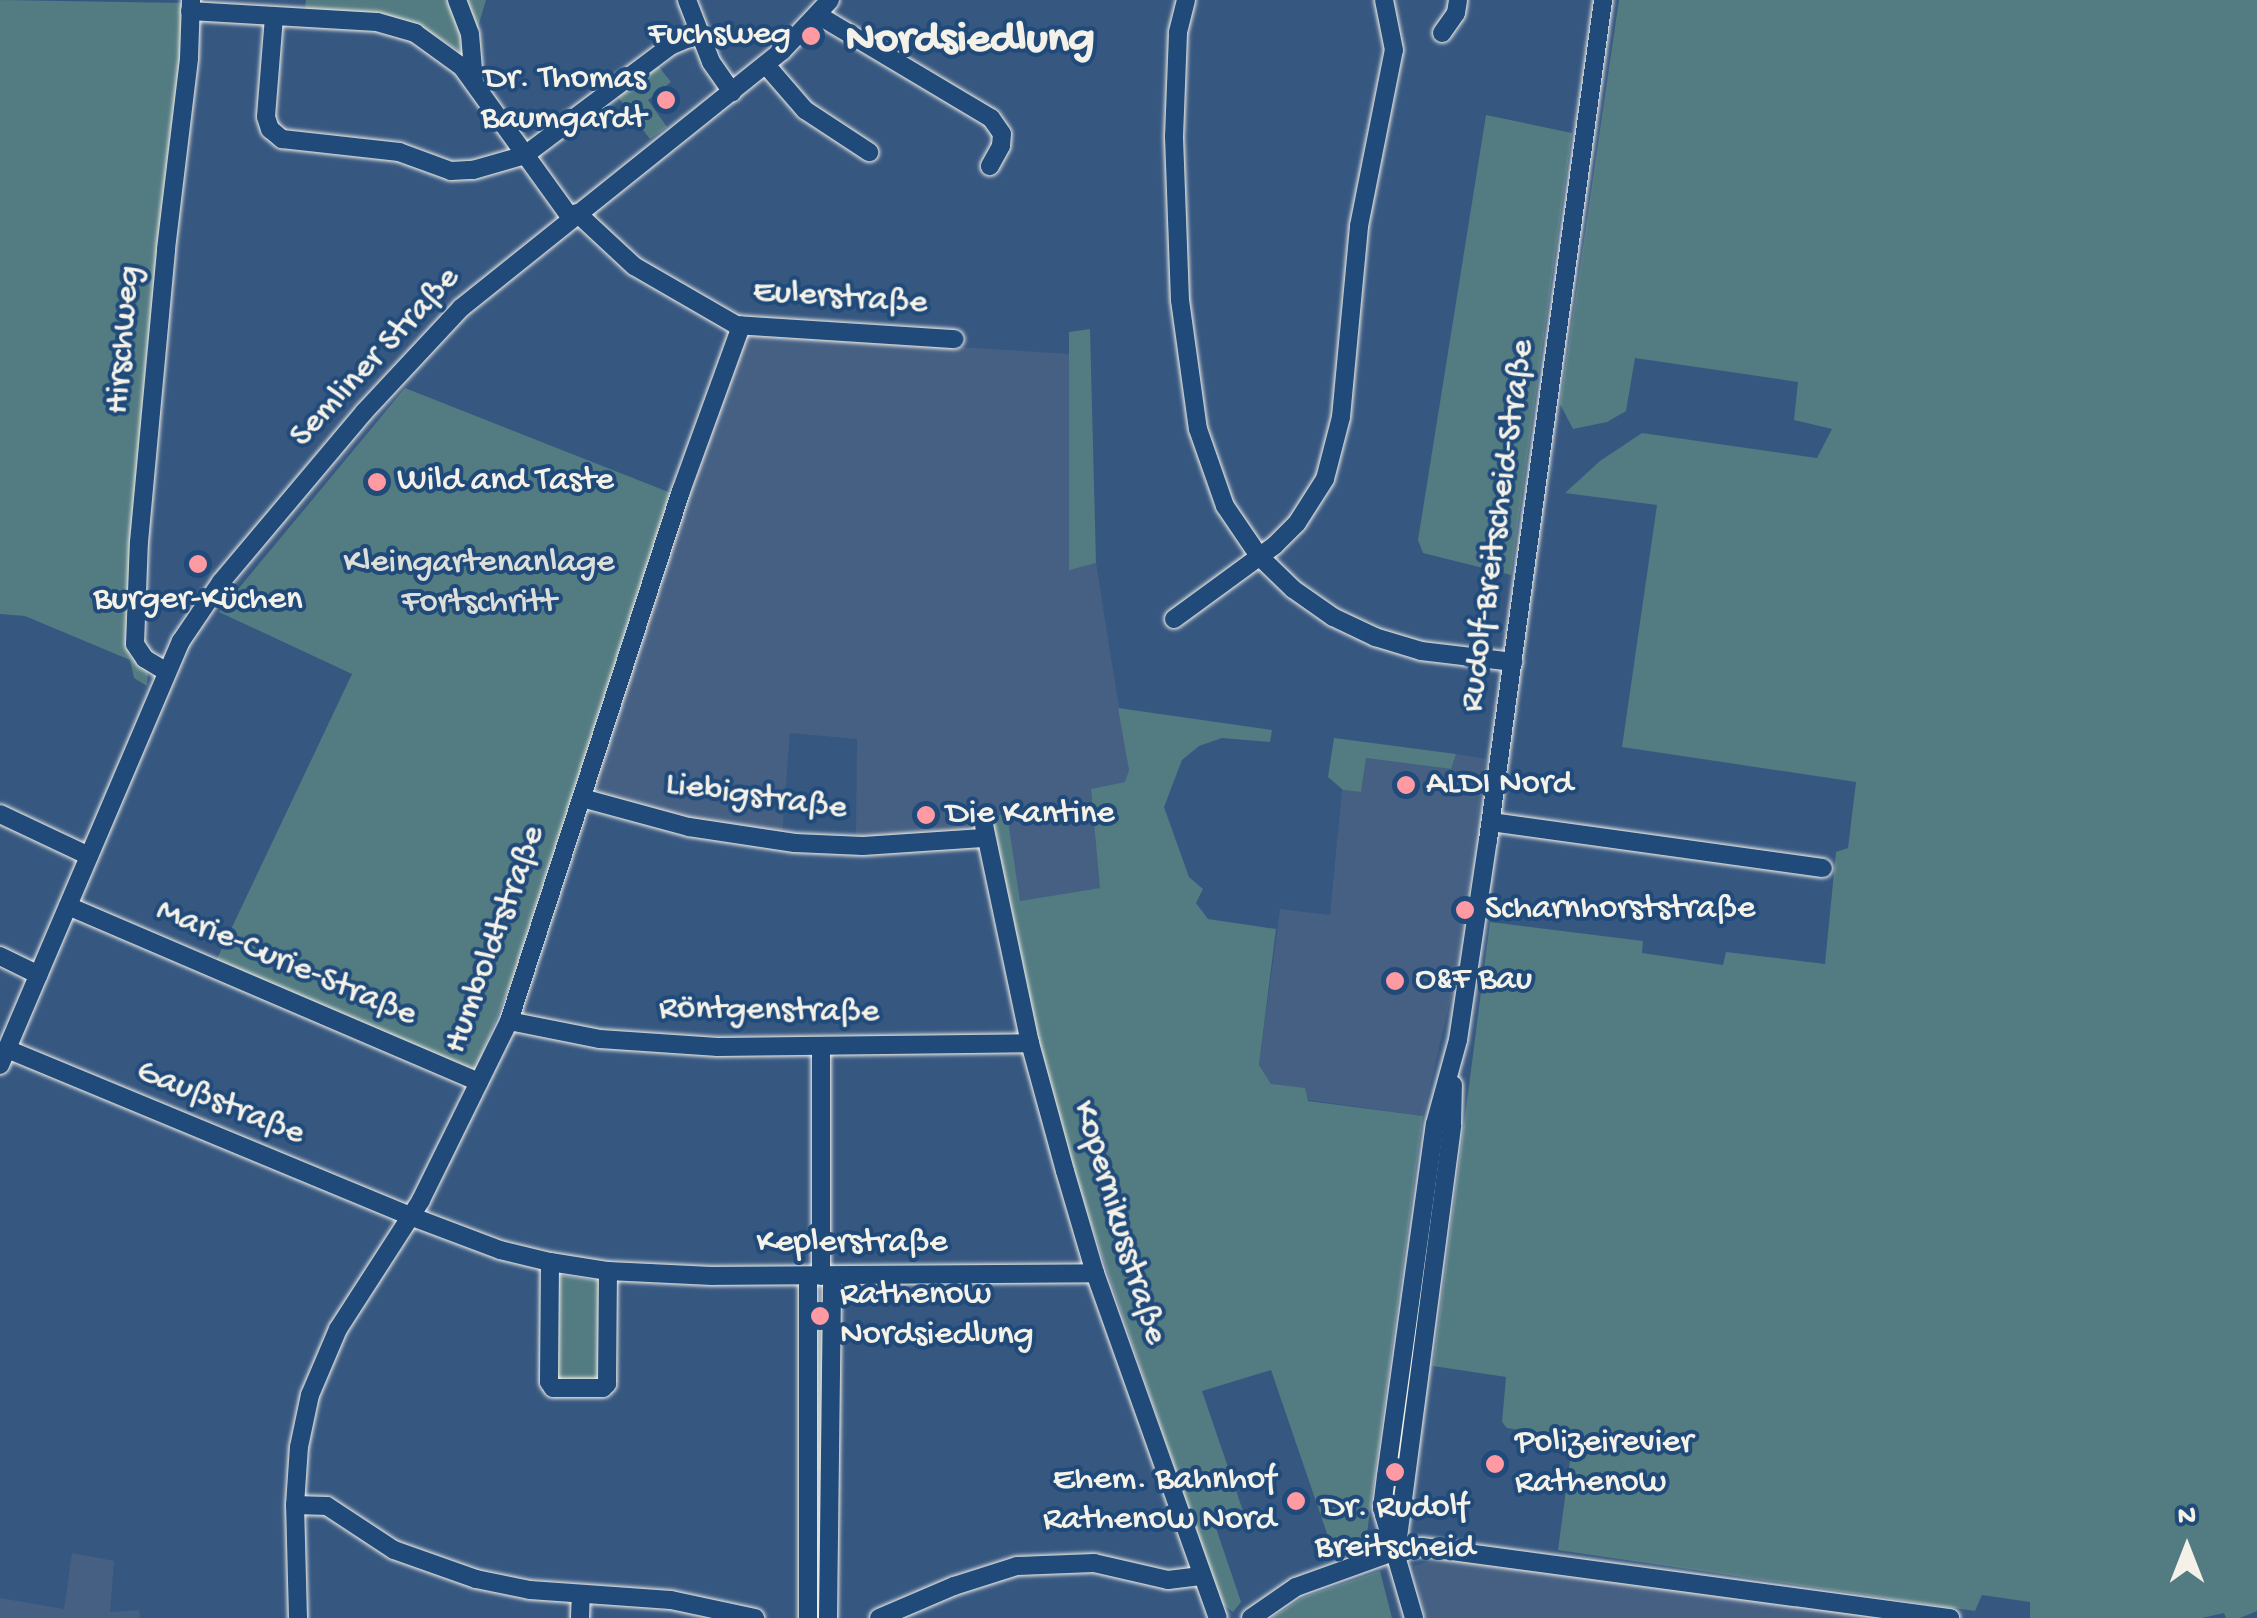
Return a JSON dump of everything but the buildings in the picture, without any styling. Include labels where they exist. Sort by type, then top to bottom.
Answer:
[{"type":"street","points":[[457,0],[470,34],[474,82]]},
{"type":"street","points":[[687,0],[698,34],[732,92]]},
{"type":"street","points":[[1186,0],[1178,34],[1174,137],[1179,280],[1189,382],[1209,470],[1225,506],[1259,556],[1314,604],[1374,636],[1421,651],[1512,662]]},
{"type":"street","points":[[1174,619],[1298,522],[1326,479],[1338,438],[1359,226],[1394,50],[1384,0]]},
{"type":"street","points":[[1442,32],[1456,14],[1458,0]]},
{"type":"street","name":"Rudolf-Breitscheid-Straße","points":[[1414,1618],[1382,1508],[1435,1124],[1454,1060],[1491,822],[1603,0]]},
{"type":"street","name":"Eulerstraße","points":[[191,6],[399,27],[452,57],[574,216],[634,266],[741,326],[955,340]]},
{"type":"street","name":"Hirschweg","points":[[167,672],[145,659],[135,644],[139,542],[166,249],[190,58],[191,6]]},
{"type":"street","points":[[824,8],[991,118],[1002,134],[1001,146],[990,166]]},
{"type":"street","name":"Semliner Straße","points":[[4,1057],[167,672],[212,594],[389,383],[461,308],[766,65],[824,8]]},
{"type":"street","points":[[274,16],[266,118],[270,129],[282,139],[399,152],[451,171],[473,170],[525,155],[670,46],[698,34]]},
{"type":"street","points":[[766,65],[806,110],[870,152]]},
{"type":"street","name":"Humboldtstraße","points":[[298,1618],[295,1505],[303,1420],[324,1358],[349,1308],[410,1216],[509,1021],[681,491],[741,326]]},
{"type":"street","name":"Liebigstraße","points":[[582,798],[689,827],[795,843],[862,846],[983,832]]},
{"type":"street","points":[[0,814],[89,856]]},
{"type":"street","points":[[1491,822],[1823,868]]},
{"type":"street","name":"Kopernikusstraße","points":[[983,832],[1030,1043],[1095,1273],[1218,1618]]},
{"type":"street","name":"Marie-Curie-Straße","points":[[68,906],[479,1082]]},
{"type":"street","points":[[0,956],[39,974]]},
{"type":"street","name":"Röntgenstraße","points":[[509,1021],[600,1039],[822,1048],[1030,1043]]},
{"type":"street","points":[[808,1618],[820,1276],[822,1048]]},
{"type":"street","name":"Gaußstraße","points":[[4,1057],[410,1216]]},
{"type":"street","name":"Keplerstraße","points":[[410,1216],[500,1250],[608,1271],[820,1276],[1095,1273]]},
{"type":"street","points":[[550,1262],[549,1382],[553,1388],[603,1388],[607,1384],[608,1271]]},
{"type":"street","points":[[820,1276],[828,1618]]},
{"type":"street","points":[[295,1505],[327,1506],[394,1550],[450,1572],[518,1588],[672,1600],[754,1618]]},
{"type":"street","points":[[1251,1618],[1282,1593],[1396,1550],[1440,1547],[1885,1614],[1950,1618]]},
{"type":"street","points":[[879,1618],[954,1586],[1017,1566],[1094,1562],[1168,1580],[1201,1576]]},
{"type":"street","points":[[580,1618],[581,1594]]},
{"type":"shaded area","points":[[750,333],[1069,354],[1069,569],[1096,563],[1129,770],[1125,783],[1091,789],[1101,888],[1020,901],[1006,814],[993,830],[856,839],[857,739],[790,733],[782,835],[718,826],[602,795],[592,781],[686,497],[744,337]]},
{"type":"shaded area","points":[[1456,754],[1486,759],[1454,984],[1423,1116],[1308,1100],[1271,1084],[1259,1065],[1280,909],[1330,915],[1342,790],[1361,792],[1366,758],[1450,769]]},
{"type":"shaded area","points":[[72,1553],[114,1561],[110,1612],[139,1610],[140,1618],[0,1618],[0,1598],[64,1609]]},
{"type":"shaded area","points":[[1443,1557],[1871,1614],[1871,1618],[1425,1618],[1414,1566]]},
{"type":"green space","points":[[0,0],[184,3],[182,105],[147,351],[126,612],[129,654],[148,672],[147,686],[134,678],[130,660],[25,616],[0,614]]},
{"type":"green space","points":[[306,0],[486,0],[469,57],[418,25],[376,13],[305,9]]},
{"type":"green space","points":[[1619,0],[2257,0],[2257,1611],[2240,1618],[2226,1618],[2224,1613],[2202,1618],[2030,1618],[2030,1602],[1982,1595],[1975,1611],[1558,1550],[1573,1438],[1507,1428],[1502,1422],[1506,1377],[1433,1366],[1490,922],[1643,941],[1642,953],[1723,965],[1726,952],[1825,964],[1836,852],[1848,848],[1856,782],[1622,747],[1657,505],[1565,493],[1600,461],[1642,433],[1817,458],[1832,429],[1794,420],[1798,382],[1635,358],[1626,411],[1607,422],[1573,429],[1560,404]]},
{"type":"green space","points":[[655,62],[671,82],[648,100],[667,127],[650,139],[615,93]]},
{"type":"green space","points":[[1486,115],[1572,133],[1511,575],[1423,553],[1418,540]]},
{"type":"green space","points":[[1090,329],[1096,563],[1069,570],[1069,332]]},
{"type":"green space","name":"Kleingartenanlage Fortschritt","points":[[405,388],[671,493],[516,970],[477,1067],[471,1071],[215,963],[352,674],[219,612]]},
{"type":"green space","points":[[1118,708],[1272,730],[1270,742],[1222,738],[1199,746],[1182,760],[1164,807],[1189,877],[1203,889],[1196,903],[1208,919],[1276,929],[1259,1065],[1271,1084],[1305,1088],[1308,1101],[1423,1116],[1366,1541],[1334,1554],[1271,1370],[1202,1391],[1243,1511],[1215,1525],[1241,1602],[1233,1612],[1221,1603],[1073,1171],[1039,1046],[993,830],[993,816],[1007,814],[1020,901],[1100,888],[1091,789],[1125,782],[1129,770]]},
{"type":"green space","points":[[1334,738],[1456,754],[1451,769],[1366,758],[1361,792],[1343,790],[1328,777]]},
{"type":"green space","points":[[558,1275],[600,1281],[600,1380],[556,1380]]},
{"type":"green space","points":[[816,1321],[825,1321],[824,1470],[815,1470]]},
{"type":"green space","points":[[1380,1571],[1392,1618],[1271,1618],[1304,1597]]},
{"type":"place","name":"Fuchsweg","points":[[811,36]]},
{"type":"place","name":"Dr. Thomas Baumgardt","points":[[666,100]]},
{"type":"place","name":"Wild and Taste","points":[[377,482]]},
{"type":"place","name":"Burger-Küchen","points":[[198,564]]},
{"type":"place","name":"ALDI Nord","points":[[1406,785]]},
{"type":"place","name":"Die Kantine","points":[[926,815]]},
{"type":"place","name":"Scharnhorststraße","points":[[1465,910]]},
{"type":"place","name":"O&F Bau","points":[[1395,981]]},
{"type":"place","name":"Rathenow Nordsiedlung","points":[[820,1316]]},
{"type":"place","name":"Polizeirevier Rathenow","points":[[1495,1464]]},
{"type":"place","name":"Dr. Rudolf Breitscheid","points":[[1395,1472]]},
{"type":"place","name":"Ehem. Bahnhof Rathenow Nord","points":[[1296,1501]]},
{"type":"district","name":"Nordsiedlung","points":[[970,41]]}]
